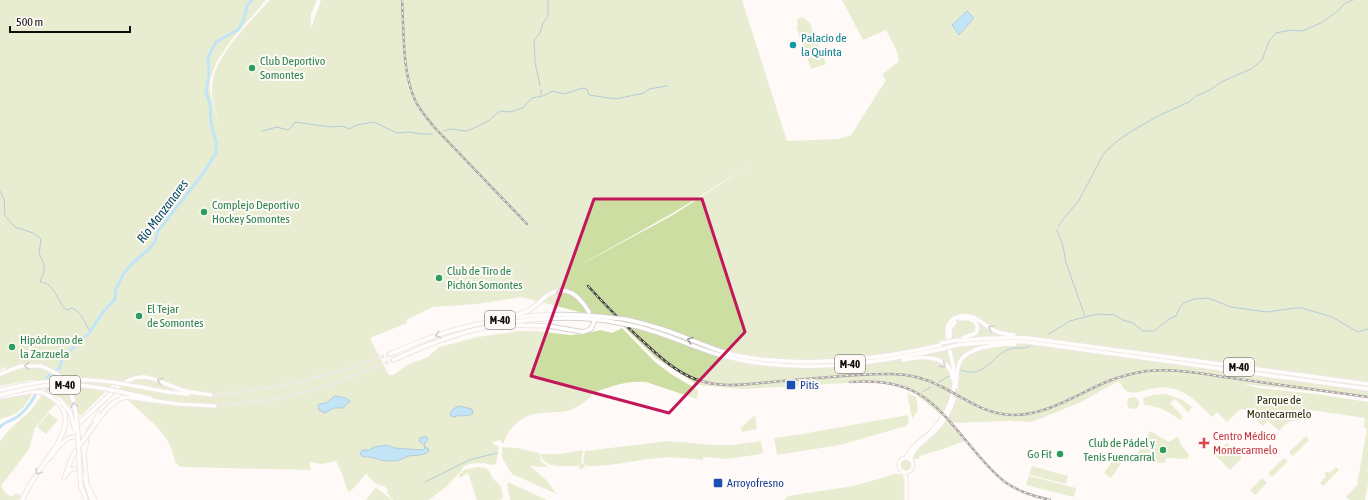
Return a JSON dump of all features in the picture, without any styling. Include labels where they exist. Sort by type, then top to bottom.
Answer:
[{"type":"highway","points":[[471,326],[489,320],[522,314],[530,310],[549,294],[562,291],[573,293],[578,297],[589,312]]},
{"type":"highway","name":"M-40","points":[[390,354],[431,338],[471,326],[506,319],[534,316],[583,315],[624,319],[654,326],[726,355]]},
{"type":"highway","points":[[953,396],[954,375],[947,329],[955,318],[970,316],[976,318],[995,331],[1004,334],[1056,341]]},
{"type":"highway","points":[[906,458],[915,445],[929,434],[938,424],[947,410],[953,396],[956,374],[949,338],[950,329],[954,323],[962,318],[970,319],[976,322],[976,333],[958,342]]},
{"type":"highway","name":"M-40","points":[[393,360],[448,337],[477,329],[506,323],[556,319],[584,319],[619,323],[653,331],[699,348],[726,355],[757,361],[801,366],[865,363],[894,359],[958,342],[981,338],[1004,337],[1056,341],[1368,384]]},
{"type":"highway","points":[[477,329],[512,325],[528,325],[583,332],[592,329],[594,322]]},
{"type":"highway","name":"M-40","points":[[958,342],[1004,341],[1049,345],[1368,389]]},
{"type":"highway","points":[[911,460],[911,455],[914,450],[930,437],[946,418],[953,396],[961,360],[968,353],[988,346],[1000,344],[1049,345]]},
{"type":"highway","name":"M-40","points":[[757,361],[801,362],[865,359],[941,346]]},
{"type":"highway","points":[[865,363],[922,357],[936,359],[946,366],[952,377],[953,396]]},
{"type":"highway","points":[[0,374],[21,366],[41,366],[62,378],[66,383],[72,398],[76,415],[80,486]]},
{"type":"highway","name":"M-40","points":[[0,390],[36,382],[72,379],[102,381],[135,386],[168,392],[213,395],[187,392],[152,377],[136,377],[123,382],[118,387],[78,424]]},
{"type":"highway","name":"M-40","points":[[0,396],[38,387],[70,385],[98,387],[168,401],[215,406],[178,404],[130,397],[114,402],[79,446],[72,457],[64,477]]},
{"type":"highway","points":[[0,396],[29,392],[47,393],[57,398],[70,412],[75,430],[80,486],[85,500]]},
{"type":"highway","points":[[22,500],[35,476],[60,441],[65,427],[65,418],[60,404],[51,396],[40,392]]},
{"type":"main road","points":[[93,500],[88,487],[85,448],[90,428],[99,414]]},
{"type":"main road","points":[[49,459],[66,439],[70,436],[76,436],[82,442],[86,467]]},
{"type":"main road","points":[[903,472],[908,473],[913,470],[914,467],[911,460],[906,458],[900,461],[899,464],[900,469],[906,477],[907,500]]},
{"type":"main road","points":[[64,477],[74,468],[81,472],[87,490],[93,500]]},
{"type":"main road","points":[[907,500],[908,473]]},
{"type":"highlighted area","points":[[594,199],[702,199],[745,332],[669,413],[531,376]]},
{"type":"green space","name":"Parque de Montecarmelo","points":[[0,0],[266,0],[232,39],[217,61],[210,80],[210,91],[219,128],[212,96],[214,74],[226,51],[244,28],[270,0],[317,0],[311,14],[311,28],[321,0],[742,0],[787,141],[838,139],[851,135],[886,80],[882,75],[898,63],[899,59],[897,51],[886,30],[863,40],[842,0],[1368,0],[1368,397],[1243,384],[1259,388],[1316,394],[1368,402],[1368,484],[1365,500],[1350,500],[1346,497],[1357,485],[1367,428],[1364,428],[1365,418],[1310,410],[1299,421],[1290,422],[1279,431],[1268,421],[1263,426],[1247,410],[1241,409],[1227,422],[1217,412],[1212,417],[1191,397],[1181,391],[1166,388],[1153,388],[1133,393],[1124,389],[1119,381],[1081,402],[1032,422],[1009,421],[951,423],[907,387],[879,381],[743,389],[698,385],[656,358],[619,322],[521,297],[477,304],[433,307],[406,320],[407,323],[370,338],[389,375],[393,375],[409,364],[428,357],[439,347],[478,337],[518,331],[535,331],[570,335],[601,330],[612,333],[622,328],[655,362],[671,374],[698,390],[697,399],[646,382],[625,383],[611,387],[591,394],[591,397],[570,410],[535,414],[519,421],[508,433],[503,444],[500,440],[493,442],[493,444],[499,448],[496,464],[492,465],[477,463],[465,466],[447,486],[429,500],[393,500],[387,493],[388,491],[386,487],[379,485],[366,474],[350,492],[347,489],[336,461],[322,464],[309,462],[311,470],[181,467],[175,462],[168,442],[163,434],[126,398],[116,381],[81,416],[60,398],[45,391],[50,382],[32,380],[0,386],[0,377],[7,366],[0,370]],"holes":[[[753,163],[673,215],[573,269],[673,213]]]},
{"type":"green space","points":[[803,17],[810,23],[826,64],[811,69],[796,26],[798,25],[797,21],[799,18]]},
{"type":"green space","points":[[907,393],[916,397],[918,406],[915,416],[912,418]]},
{"type":"green space","points":[[32,394],[25,405],[18,412],[0,420],[0,399]]},
{"type":"green space","points":[[43,394],[57,402],[35,428],[29,449],[1,486],[5,493],[12,497],[16,493],[21,496],[18,500],[0,500],[0,441],[11,428],[30,411]]},
{"type":"green space","points":[[1165,394],[1181,399],[1192,407],[1188,412],[1175,399],[1170,403],[1183,417],[1180,420],[1154,406],[1144,405],[1143,398]]},
{"type":"green space","points":[[1133,397],[1137,399],[1139,403],[1137,407],[1133,409],[1129,407],[1127,403],[1129,399]]},
{"type":"green space","points":[[49,413],[58,420],[46,434],[37,427]]},
{"type":"green space","points":[[755,415],[757,429],[742,432],[741,428]]},
{"type":"green space","points":[[908,415],[909,422],[906,426],[840,445],[777,455],[774,438]]},
{"type":"green space","points":[[946,420],[965,441],[919,456],[919,459],[915,459],[913,457],[915,451],[936,433]]},
{"type":"green space","name":"Club de Pádel y Tenis Fuencarral","points":[[1150,431],[1169,442],[1178,436],[1181,445],[1189,454],[1188,459],[1166,458],[1165,463],[1149,462],[1149,459],[1137,457],[1136,456]]},
{"type":"green space","points":[[1306,436],[1309,440],[1293,456],[1289,452]]},
{"type":"green space","points":[[669,441],[732,445],[761,441],[763,452],[761,454],[727,459],[703,457],[703,460],[659,458],[595,466],[586,466],[583,462],[585,451]]},
{"type":"green space","points":[[1227,443],[1242,458],[1230,470],[1215,455]]},
{"type":"green space","points":[[502,447],[517,448],[539,453],[541,461],[547,467],[530,466],[546,480],[557,494],[512,474],[502,458]]},
{"type":"green space","points":[[583,450],[581,463],[585,466],[582,469],[579,468],[579,464],[578,466],[556,466],[550,464],[542,459],[540,454],[559,454]]},
{"type":"green space","points":[[1115,457],[1122,462],[1111,478],[1104,473]]},
{"type":"green space","points":[[1284,458],[1288,461],[1272,477],[1268,473]]},
{"type":"green space","points":[[906,459],[910,461],[912,465],[910,469],[906,471],[902,469],[900,465],[902,461]]},
{"type":"green space","points":[[1032,466],[1068,476],[1066,484],[1042,478],[1043,471],[1041,478],[1029,474]]},
{"type":"green space","points":[[478,467],[486,468],[489,471],[493,479],[501,487],[503,498],[500,500],[477,500],[468,473],[459,478],[459,475],[464,470]]},
{"type":"green space","points":[[1336,467],[1339,470],[1323,486],[1320,483],[1326,476],[1324,474],[1328,471],[1330,473]]},
{"type":"green space","points":[[895,474],[900,474],[904,480],[904,500],[784,500],[788,496],[853,486]]},
{"type":"green space","points":[[1029,476],[1076,488],[1074,497],[1026,485]]},
{"type":"green space","points":[[1262,478],[1267,483],[1255,495],[1250,490]]},
{"type":"green space","points":[[508,483],[510,483],[547,500],[510,500]]},
{"type":"green space","points":[[376,487],[388,496],[392,500],[366,500]]},
{"type":"water","points":[[967,11],[974,18],[959,35],[952,25]]},
{"type":"water","points":[[335,396],[345,398],[350,401],[343,408],[334,408],[325,413],[319,410],[319,404],[326,403]]},
{"type":"water","points":[[459,406],[472,409],[473,413],[466,416],[451,416],[450,413],[453,409]]},
{"type":"water","points":[[426,436],[428,440],[424,444],[425,448],[419,441],[420,438]]},
{"type":"water","points":[[387,445],[394,448],[423,450],[428,448],[429,451],[425,454],[408,456],[397,461],[384,461],[371,457],[363,457],[360,454],[362,450],[369,450],[374,447]]},
{"type":"waterway","name":"Río Manzanares","points":[[44,382],[53,372],[59,369],[63,357],[89,333],[103,312],[115,299],[116,289],[124,273],[155,242],[158,231],[202,175],[216,153],[216,142],[211,123],[210,104],[206,92],[209,74],[208,57],[216,42],[239,29],[247,6],[252,0]]},
{"type":"waterway","points":[[540,86],[535,62],[534,40],[540,33],[543,23],[548,16],[548,0]]},
{"type":"waterway","points":[[1196,96],[1210,90],[1221,82],[1251,69],[1262,60],[1269,41],[1276,33],[1291,30],[1302,31],[1321,23],[1338,11],[1345,3],[1353,0]]},
{"type":"waterway","points":[[443,131],[451,129],[466,131],[472,129],[488,121],[499,112],[510,112],[523,108],[532,98],[543,96],[553,91],[564,94],[583,88],[587,89],[589,95],[616,99],[644,93],[649,89],[667,86]]},
{"type":"waterway","points":[[541,90],[541,95]]},
{"type":"waterway","points":[[1058,227],[1078,202],[1104,153],[1130,132],[1158,116],[1189,102],[1195,97]]},
{"type":"waterway","points":[[262,131],[277,127],[288,130],[295,122],[330,127],[343,126],[349,129],[357,125],[374,122],[397,133],[409,132],[432,134]]},
{"type":"waterway","points":[[0,191],[4,199],[5,216],[15,227],[33,233],[41,239],[39,253],[44,264],[44,272],[40,282],[45,283],[52,289],[66,310],[72,308],[78,312],[90,331]]},
{"type":"waterway","points":[[1057,230],[1063,246],[1066,263],[1085,316]]},
{"type":"waterway","points":[[1049,334],[1070,321],[1097,314],[1115,315],[1123,320],[1133,323],[1143,331],[1154,331],[1169,319],[1176,316],[1180,307],[1184,303],[1194,299],[1208,298],[1231,307],[1267,312],[1302,308],[1332,317],[1358,332],[1368,329]]},
{"type":"waterway","points":[[961,370],[976,372],[1010,349],[1026,348],[1032,345]]},
{"type":"waterway","points":[[939,382],[949,376]]},
{"type":"waterway","name":"Río Manzanares","points":[[0,427],[17,417],[28,407],[40,386]]},
{"type":"waterway","points":[[922,392],[931,387]]},
{"type":"waterway","points":[[425,482],[469,460],[497,453]]},
{"type":"tunnel","points":[[215,395],[269,388],[309,380],[348,369],[390,354]]},
{"type":"tunnel","points":[[215,405],[276,399],[299,394],[340,381],[393,360]]},
{"type":"railway","points":[[402,0],[406,64],[411,89],[417,104],[435,128],[527,224]]},
{"type":"railway","points":[[588,286],[632,331],[670,365],[695,379],[716,384],[738,385],[823,377],[891,374],[904,375],[934,383],[983,409],[1013,415],[1026,414],[1051,407],[1120,377],[1158,370],[1189,372],[1368,397]]},
{"type":"railway","points":[[850,382],[892,384],[908,389],[922,396],[946,418],[992,471],[1010,485],[1021,491],[1050,500]]},
{"type":"place","name":"Palacio de la Quinta","points":[[793,45]]},
{"type":"place","name":"Club Deportivo Somontes","points":[[252,68]]},
{"type":"place","name":"Complejo Deportivo Hockey Somontes","points":[[204,212]]},
{"type":"place","name":"Club de Tiro de Pichón Somontes","points":[[439,278]]},
{"type":"place","name":"El Tejar de Somontes","points":[[139,316]]},
{"type":"place","name":"Hipódromo de la Zarzuela","points":[[12,347]]},
{"type":"place","name":"Pitis","points":[[791,385]]},
{"type":"place","name":"Centro Médico Montecarmelo","points":[[1204,443]]},
{"type":"place","name":"Club de Pádel y Tenis Fuencarral","points":[[1163,450]]},
{"type":"place","name":"Go Fit","points":[[1060,454]]},
{"type":"place","name":"Arroyofresno","points":[[718,483]]}]
